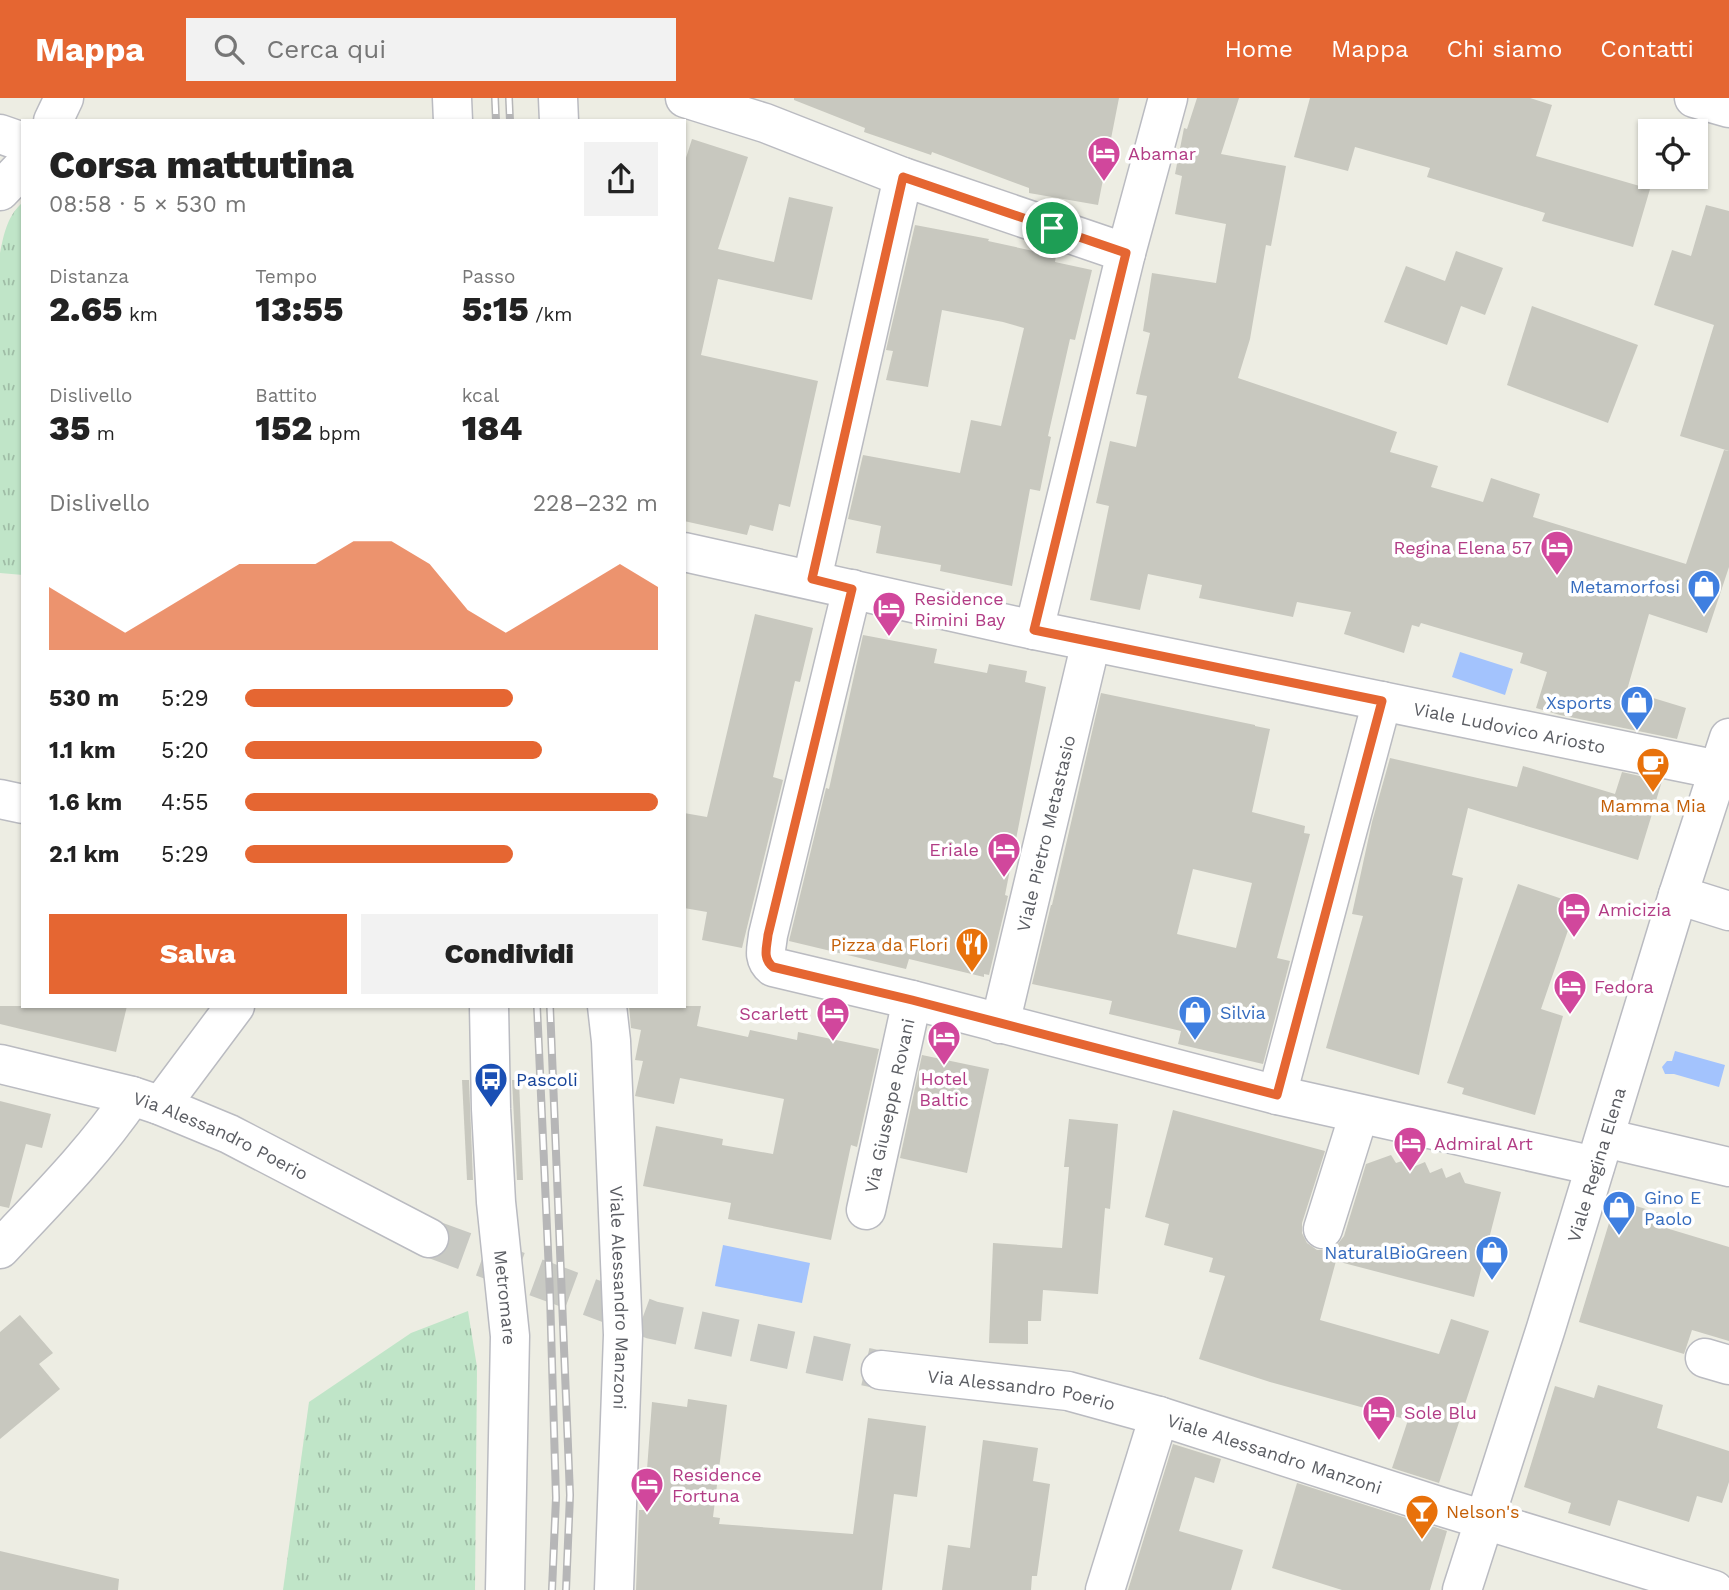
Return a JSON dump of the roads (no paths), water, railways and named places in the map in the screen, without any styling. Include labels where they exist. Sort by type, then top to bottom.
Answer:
[{"type":"street","points":[[54,119],[64,98]]},
{"type":"street","points":[[452,98],[453,119]]},
{"type":"street","points":[[558,98],[559,119]]},
{"type":"street","points":[[685,98],[769,111],[903,177],[1126,253]]},
{"type":"street","points":[[1034,630],[1126,253],[1168,98]]},
{"type":"street","points":[[1694,98],[1729,108]]},
{"type":"street","points":[[0,134],[21,141]]},
{"type":"street","points":[[0,191],[21,169]]},
{"type":"street","points":[[812,579],[903,177]]},
{"type":"street","name":"Viale Ludovico Ariosto","points":[[686,552],[1034,630],[1382,701],[1724,754]]},
{"type":"street","points":[[852,589],[768,935],[765,957],[773,967],[1359,1114],[1600,1152],[1729,1167]]},
{"type":"street","name":"Viale Pietro Metastasio","points":[[1000,1024],[1091,642]]},
{"type":"street","points":[[1277,1095],[1382,701]]},
{"type":"street","name":"Viale Regina Elena","points":[[1462,1590],[1724,754]]},
{"type":"street","points":[[0,799],[21,804]]},
{"type":"street","points":[[1678,895],[1729,911]]},
{"type":"street","name":"Via Giuseppe Rovani","points":[[866,1210],[912,1000]]},
{"type":"street","points":[[0,1248],[100,1140],[146,1101],[167,1097],[234,1008]]},
{"type":"street","name":"Metromare","points":[[489,1008],[496,1202],[510,1336],[506,1590]]},
{"type":"street","name":"Viale Alessandro Manzoni","points":[[607,1008],[611,1041],[623,1335],[614,1590]]},
{"type":"street","name":"Via Alessandro Poerio","points":[[0,1064],[146,1101],[229,1135],[429,1238]]},
{"type":"street","points":[[1323,1229],[1359,1114]]},
{"type":"street","name":"Via Alessandro Poerio","points":[[881,1370],[1068,1391],[1159,1416]]},
{"type":"street","name":"Viale Alessandro Manzoni","points":[[1105,1590],[1159,1416],[1714,1590]]},
{"type":"water","points":[[1460,652],[1513,669],[1505,695],[1452,677]]},
{"type":"water","points":[[1675,1051],[1725,1065],[1719,1087],[1674,1074],[1665,1074],[1662,1067],[1667,1061],[1672,1061]]},
{"type":"water","points":[[723,1245],[810,1263],[802,1303],[715,1286]]},
{"type":"tunnel","points":[[429,1238],[652,1320],[881,1370]]},
{"type":"railway","points":[[495,98],[496,119]]},
{"type":"railway","points":[[509,98],[510,119]]},
{"type":"railway","points":[[537,1008],[556,1498],[552,1590]]},
{"type":"railway","points":[[550,1008],[570,1495],[566,1590]]},
{"type":"place","name":"Abamar","points":[[1104,183]]},
{"type":"place","name":"Regina Elena 57","points":[[1557,577]]},
{"type":"place","name":"Metamorfosi","points":[[1704,616]]},
{"type":"place","name":"Residence Rimini Bay","points":[[889,638]]},
{"type":"place","name":"Xsports","points":[[1637,732]]},
{"type":"place","name":"Mamma Mia","points":[[1653,794]]},
{"type":"place","name":"Eriale","points":[[1004,879]]},
{"type":"place","name":"Amicizia","points":[[1574,939]]},
{"type":"place","name":"Pizza da Flori","points":[[972,974]]},
{"type":"place","name":"Fedora","points":[[1570,1016]]},
{"type":"place","name":"Silvia","points":[[1195,1042]]},
{"type":"place","name":"Scarlett","points":[[833,1043]]},
{"type":"place","name":"Hotel Baltic","points":[[944,1067]]},
{"type":"place","name":"Pascoli","points":[[491,1109]]},
{"type":"place","name":"Admiral Art","points":[[1410,1173]]},
{"type":"place","name":"Gino E Paolo","points":[[1619,1237]]},
{"type":"place","name":"NaturalBioGreen","points":[[1492,1282]]},
{"type":"place","name":"Sole Blu","points":[[1379,1442]]},
{"type":"place","name":"Residence Fortuna","points":[[647,1514]]},
{"type":"place","name":"Nelson's","points":[[1422,1541]]}]
